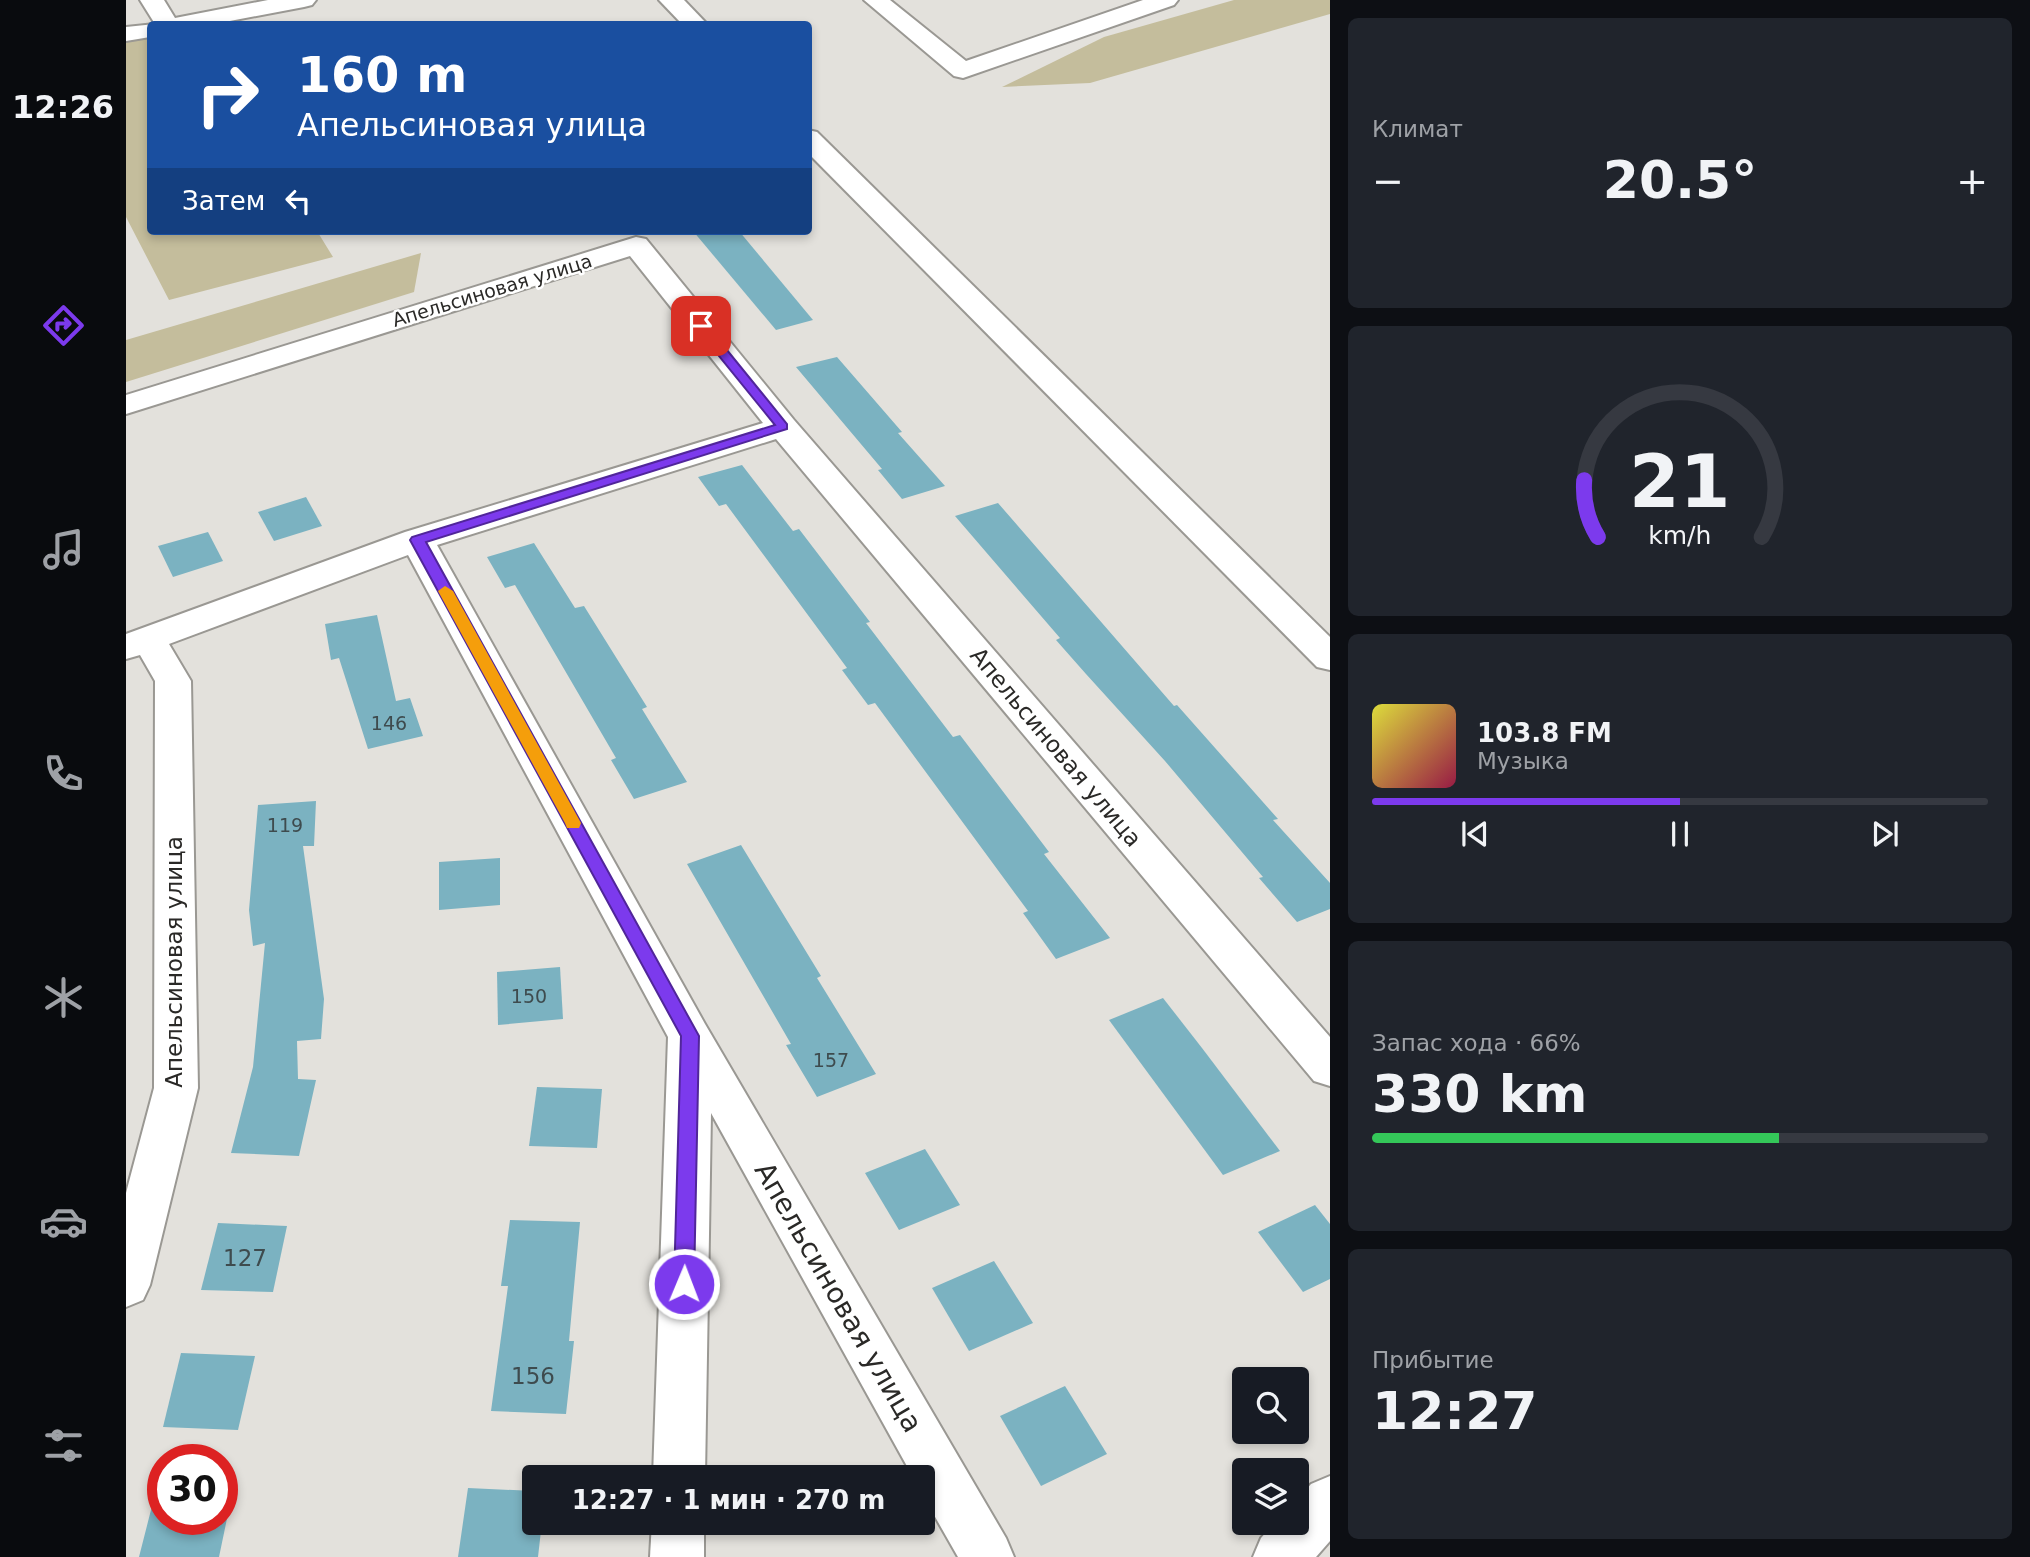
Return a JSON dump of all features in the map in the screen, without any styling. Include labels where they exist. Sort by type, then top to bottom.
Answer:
[{"type":"street","points":[[152,0],[165,21]]},
{"type":"street","points":[[196,21],[304,0]]},
{"type":"street","points":[[671,0],[692,21]]},
{"type":"street","points":[[876,0],[963,71],[1166,0]]},
{"type":"street","points":[[126,34],[147,30]]},
{"type":"street","points":[[812,142],[1330,658]]},
{"type":"street","name":"Апельсиновая улица","points":[[126,405],[636,245],[783,427],[1330,1068]]},
{"type":"street","name":"Апельсиновая улица","points":[[126,1285],[176,1088],[173,681],[137,643],[417,540],[783,427]]},
{"type":"street","name":"Апельсиновая улица","points":[[417,540],[690,1036],[988,1557]]},
{"type":"street","points":[[679,1465],[690,1036]]},
{"type":"street","points":[[1280,1557],[1330,1502]]},
{"type":"street","points":[[677,1557],[678,1535]]},
{"type":"shaded area","points":[[1234,0],[1330,0],[1330,14],[1090,83],[1002,87],[1104,37]]},
{"type":"shaded area","points":[[147,38],[147,235],[319,235],[333,257],[169,300],[126,217],[126,42]]},
{"type":"shaded area","points":[[421,253],[414,292],[126,382],[126,340]]},
{"type":"building","points":[[696,235],[742,235],[813,320],[776,330]]},
{"type":"building","points":[[837,357],[945,486],[902,499],[878,470],[882,469],[796,367]]},
{"type":"building","points":[[742,465],[793,531],[799,529],[953,737],[960,735],[1049,852],[1044,854],[1110,938],[1056,959],[1023,913],[1028,911],[875,703],[868,705],[842,670],[847,668],[726,504],[719,506],[698,477]]},
{"type":"building","points":[[306,497],[322,526],[274,541],[258,512]]},
{"type":"building","points":[[998,503],[1174,706],[1177,705],[1278,819],[1273,820],[1330,883],[1330,909],[1297,922],[1259,878],[1263,877],[1165,761],[1056,640],[1060,638],[955,516]]},
{"type":"building","points":[[208,532],[223,561],[173,577],[158,546]]},
{"type":"building","points":[[534,543],[575,608],[584,606],[647,707],[642,709],[687,782],[634,799],[611,760],[616,758],[515,585],[505,588],[487,557]]},
{"type":"building","points":[[377,615],[396,701],[410,698],[423,736],[368,749],[339,658],[331,660],[325,624]]},
{"type":"building","points":[[316,801],[314,846],[303,846],[324,999],[321,1039],[297,1041],[298,1079],[316,1080],[299,1156],[231,1153],[253,1067],[265,943],[253,946],[249,910],[258,805]]},
{"type":"building","points":[[741,845],[821,976],[817,978],[876,1074],[817,1097],[786,1045],[791,1044],[687,864]]},
{"type":"building","points":[[500,858],[500,905],[439,910],[439,862]]},
{"type":"building","points":[[560,967],[563,1019],[498,1025],[497,972]]},
{"type":"building","points":[[1163,998],[1280,1151],[1223,1175],[1109,1020]]},
{"type":"building","points":[[537,1087],[602,1089],[597,1148],[529,1146]]},
{"type":"building","points":[[925,1149],[960,1205],[899,1230],[865,1173]]},
{"type":"building","points":[[1315,1205],[1330,1224],[1330,1279],[1303,1292],[1258,1232]]},
{"type":"building","points":[[510,1220],[580,1222],[569,1341],[574,1341],[566,1414],[491,1411],[508,1286],[501,1286]]},
{"type":"building","points":[[218,1223],[287,1226],[273,1292],[201,1290]]},
{"type":"building","points":[[994,1261],[1033,1323],[969,1351],[932,1288]]},
{"type":"building","points":[[181,1353],[255,1356],[238,1430],[163,1427]]},
{"type":"building","points":[[1065,1386],[1107,1454],[1041,1486],[1000,1416]]},
{"type":"building","points":[[468,1488],[522,1490],[522,1535],[541,1535],[538,1557],[458,1557]]},
{"type":"building","points":[[147,1526],[147,1535],[224,1535],[219,1557],[139,1557]]},
{"type":"slow traffic","points":[[445,591],[573,823]]},
{"type":"route","points":[[684,1284],[690,1036],[417,540],[783,427],[701,326]]}]
